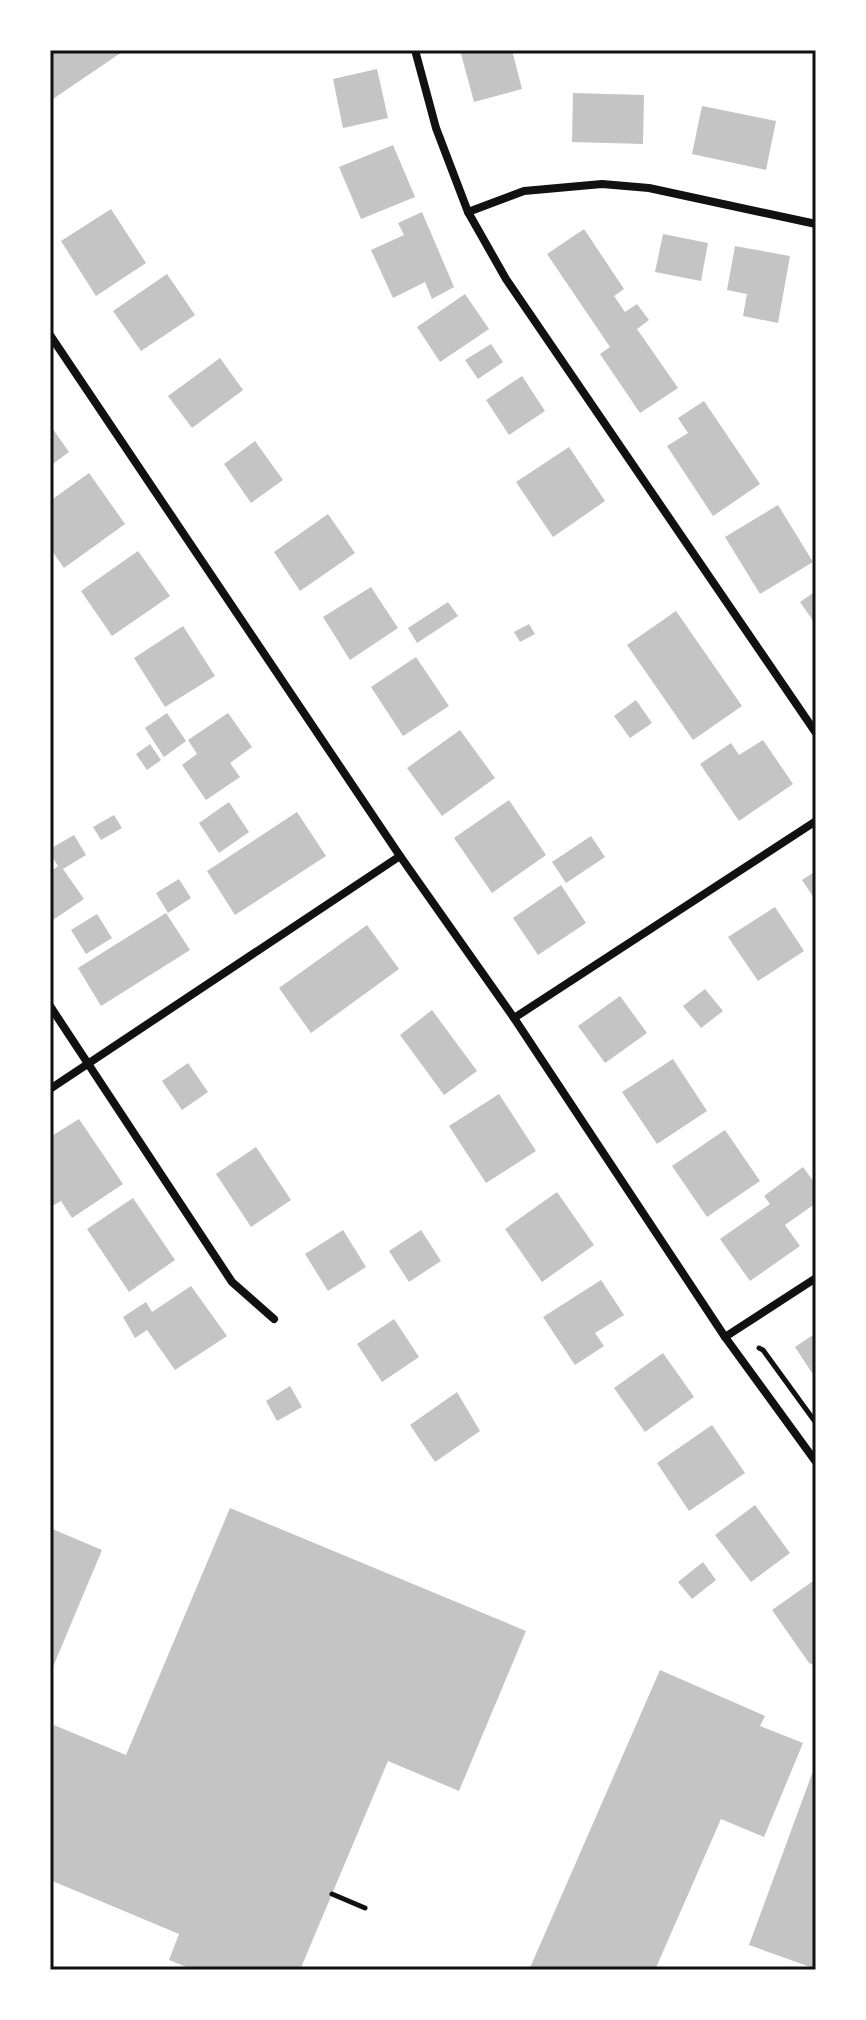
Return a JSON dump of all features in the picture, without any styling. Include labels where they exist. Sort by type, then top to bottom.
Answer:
[{"type":"street","points":[[415,50],[436,128],[468,212],[506,279],[816,733]]},
{"type":"street","points":[[468,212],[524,191],[602,184],[649,188],[816,224]]},
{"type":"street","points":[[50,335],[400,856],[514,1018],[725,1337],[816,1462]]},
{"type":"street","points":[[514,1018],[816,821]]},
{"type":"street","points":[[50,1089],[400,856]]},
{"type":"street","points":[[50,1006],[232,1282],[274,1319]]},
{"type":"street","points":[[725,1337],[816,1278]]},
{"type":"path","points":[[332,1894],[365,1908]]},
{"type":"building","points":[[50,50],[125,50],[50,101]]},
{"type":"building","points":[[460,50],[512,50],[522,89],[474,102]]},
{"type":"building","points":[[377,69],[388,118],[343,128],[333,79]]},
{"type":"building","points":[[573,93],[644,95],[643,144],[572,142]]},
{"type":"building","points":[[702,106],[776,121],[766,170],[692,154]]},
{"type":"building","points":[[393,145],[415,197],[361,219],[339,167]]},
{"type":"building","points":[[111,209],[146,263],[96,296],[61,241]]},
{"type":"building","points":[[422,212],[454,287],[432,299],[425,282],[393,298],[371,250],[404,235],[398,223]]},
{"type":"building","points":[[584,229],[624,289],[614,296],[625,312],[637,304],[649,320],[637,329],[678,388],[640,413],[600,354],[610,347],[547,254]]},
{"type":"building","points":[[663,234],[708,243],[701,281],[655,272]]},
{"type":"building","points":[[735,246],[790,256],[778,323],[743,316],[747,294],[727,290]]},
{"type":"building","points":[[167,274],[195,315],[141,351],[113,311]]},
{"type":"building","points":[[465,294],[489,329],[440,362],[417,327]]},
{"type":"building","points":[[491,344],[503,362],[478,379],[465,360]]},
{"type":"building","points":[[220,358],[243,390],[192,428],[168,396]]},
{"type":"building","points":[[522,376],[545,411],[509,435],[486,400]]},
{"type":"building","points":[[704,401],[760,484],[713,516],[667,446],[688,433],[678,418]]},
{"type":"building","points":[[50,425],[69,452],[50,466]]},
{"type":"building","points":[[255,441],[283,480],[251,503],[224,464]]},
{"type":"building","points":[[569,447],[605,501],[553,537],[516,482]]},
{"type":"building","points":[[89,473],[125,524],[64,568],[50,548],[50,501]]},
{"type":"building","points":[[778,505],[813,562],[760,594],[725,537]]},
{"type":"building","points":[[328,514],[355,553],[300,591],[274,552]]},
{"type":"building","points":[[138,551],[170,596],[112,636],[81,591]]},
{"type":"building","points":[[371,587],[398,628],[350,660],[323,617]]},
{"type":"building","points":[[816,591],[816,625],[800,602]]},
{"type":"building","points":[[448,602],[458,616],[417,643],[408,628]]},
{"type":"building","points":[[676,611],[742,706],[693,740],[627,645]]},
{"type":"building","points":[[529,624],[535,634],[520,642],[514,632]]},
{"type":"building","points":[[183,626],[215,676],[165,707],[134,658]]},
{"type":"building","points":[[416,657],[449,706],[403,736],[371,687]]},
{"type":"building","points":[[636,700],[652,723],[630,738],[614,716]]},
{"type":"building","points":[[167,713],[186,741],[164,757],[145,728]]},
{"type":"building","points":[[228,713],[252,747],[230,763],[240,777],[206,800],[182,765],[197,754],[188,740]]},
{"type":"building","points":[[460,730],[495,778],[442,816],[407,768]]},
{"type":"building","points":[[763,740],[793,784],[739,821],[700,764],[731,743],[739,755]]},
{"type":"building","points":[[150,744],[161,760],[147,770],[136,754]]},
{"type":"building","points":[[509,800],[546,855],[492,893],[454,838]]},
{"type":"building","points":[[229,802],[249,832],[219,853],[199,823]]},
{"type":"building","points":[[297,812],[326,856],[235,915],[207,871]]},
{"type":"building","points":[[114,815],[122,828],[101,840],[93,827]]},
{"type":"building","points":[[74,835],[86,855],[63,869],[84,899],[50,922],[50,872],[58,866],[50,849]]},
{"type":"building","points":[[591,836],[605,857],[566,883],[552,862]]},
{"type":"building","points":[[816,871],[816,901],[802,880]]},
{"type":"building","points":[[179,879],[191,898],[168,913],[156,893]]},
{"type":"building","points":[[561,885],[586,923],[538,955],[513,918]]},
{"type":"building","points":[[775,907],[804,951],[758,981],[728,937]]},
{"type":"building","points":[[166,913],[190,950],[101,1006],[78,968]]},
{"type":"building","points":[[97,914],[112,938],[86,954],[71,930]]},
{"type":"building","points":[[367,925],[399,969],[311,1033],[279,988]]},
{"type":"building","points":[[705,989],[723,1011],[701,1028],[683,1006]]},
{"type":"building","points":[[620,996],[647,1033],[605,1063],[578,1026]]},
{"type":"building","points":[[432,1010],[477,1071],[444,1095],[400,1035]]},
{"type":"building","points":[[673,1059],[707,1111],[657,1144],[622,1092]]},
{"type":"building","points":[[188,1063],[208,1092],[182,1110],[162,1081]]},
{"type":"building","points":[[499,1094],[536,1151],[486,1183],[449,1126]]},
{"type":"building","points":[[79,1119],[123,1184],[72,1218],[61,1201],[50,1207],[50,1137]]},
{"type":"building","points":[[725,1130],[760,1181],[707,1217],[672,1166]]},
{"type":"building","points":[[256,1147],[291,1200],[251,1227],[216,1174]]},
{"type":"building","points":[[803,1167],[816,1185],[816,1203],[785,1225],[800,1246],[750,1281],[720,1239],[770,1204],[764,1196]]},
{"type":"building","points":[[557,1192],[594,1245],[542,1282],[505,1229]]},
{"type":"building","points":[[133,1198],[175,1260],[129,1292],[87,1229]]},
{"type":"building","points":[[343,1230],[366,1267],[328,1291],[305,1254]]},
{"type":"building","points":[[421,1230],[441,1261],[409,1282],[389,1251]]},
{"type":"building","points":[[601,1280],[624,1315],[595,1333],[604,1346],[575,1365],[543,1317]]},
{"type":"building","points":[[191,1286],[227,1336],[175,1370],[147,1330],[135,1338],[123,1317],[146,1302],[152,1312]]},
{"type":"building","points":[[394,1319],[419,1357],[382,1382],[357,1344]]},
{"type":"building","points":[[816,1333],[816,1379],[795,1347]]},
{"type":"building","points":[[663,1353],[694,1397],[645,1432],[614,1388]]},
{"type":"building","points":[[290,1386],[302,1407],[277,1421],[266,1401]]},
{"type":"building","points":[[457,1392],[480,1431],[435,1462],[410,1425]]},
{"type":"building","points":[[712,1425],[745,1473],[689,1511],[657,1463]]},
{"type":"building","points":[[755,1505],[790,1553],[751,1582],[715,1535]]},
{"type":"building","points":[[230,1508],[526,1631],[459,1791],[388,1761],[300,1970],[194,1970],[169,1960],[179,1934],[50,1880],[50,1735],[54,1725],[126,1755]]},
{"type":"building","points":[[50,1528],[102,1550],[50,1674]]},
{"type":"building","points":[[703,1562],[716,1580],[692,1599],[678,1582]]},
{"type":"building","points":[[816,1579],[816,1666],[809,1663],[772,1610]]},
{"type":"building","points":[[660,1670],[765,1716],[760,1726],[803,1743],[764,1837],[721,1819],[655,1970],[529,1970]]},
{"type":"building","points":[[816,1763],[816,1969],[749,1945]]}]
